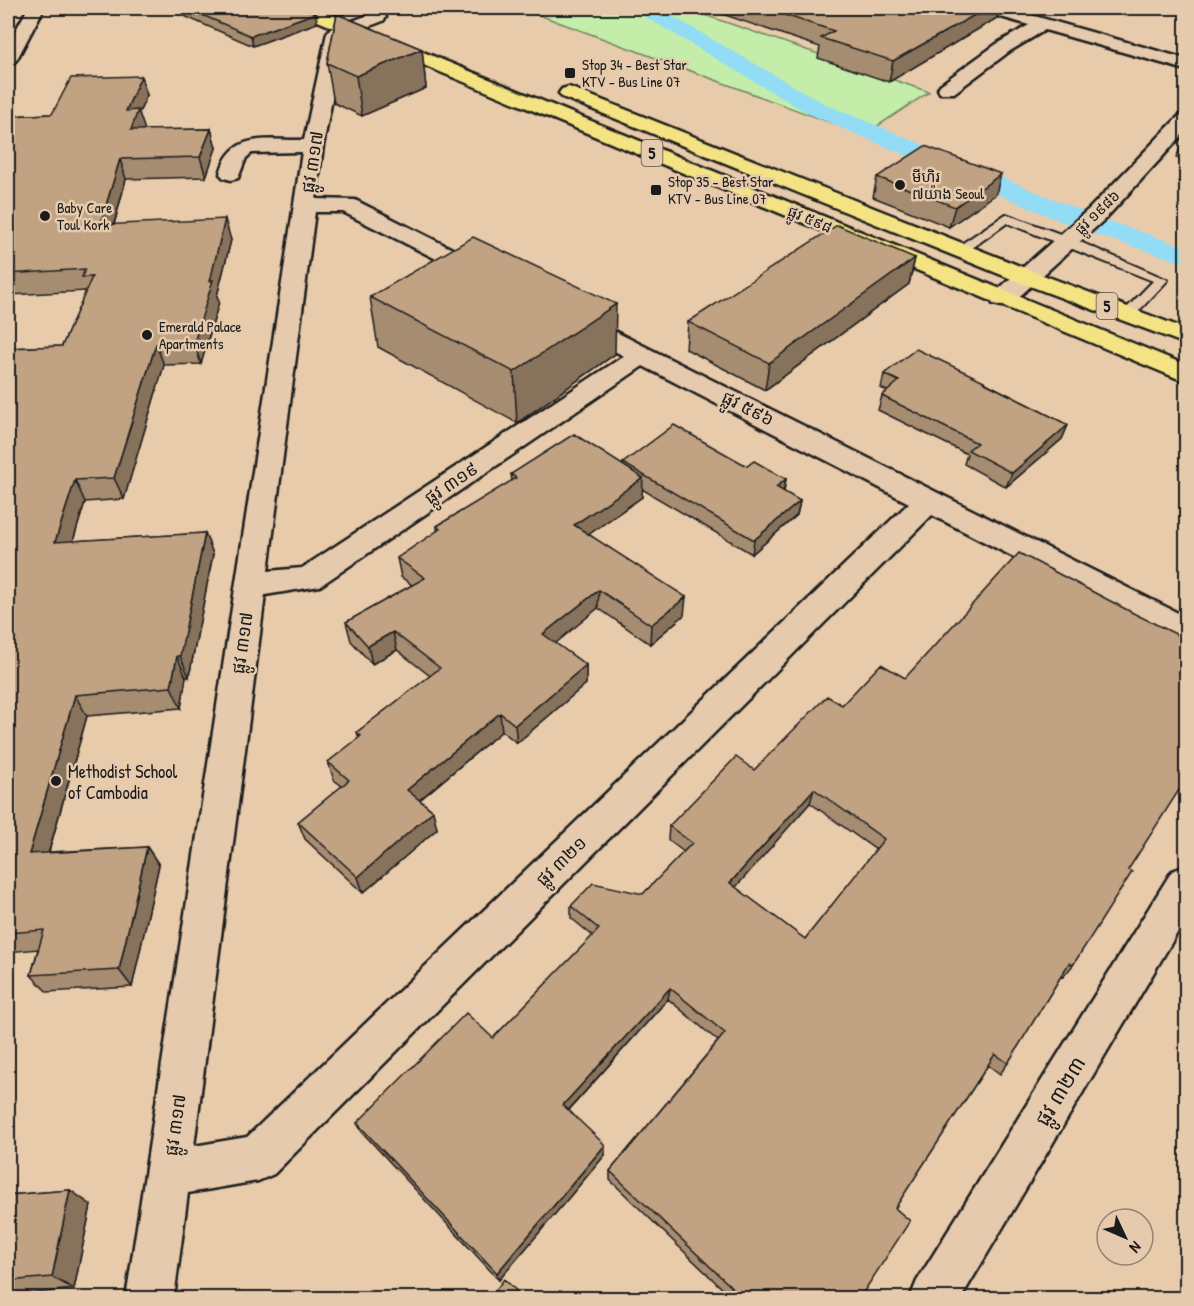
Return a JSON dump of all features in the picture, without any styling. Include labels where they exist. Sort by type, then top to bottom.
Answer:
[{"type":"main road","name":"ផ្លូវ ៥៩៨","points":[[302,8],[370,19],[760,198],[1186,374]]},
{"type":"main road","name":"ផ្លូវ ៥៩៨","points":[[555,88],[1027,277],[1186,337]]},
{"type":"main road","points":[[760,198],[789,182]]},
{"type":"street","points":[[8,59],[36,8]]},
{"type":"street","points":[[989,8],[1186,65]]},
{"type":"street","name":"ផ្លូវ ៣១៧","points":[[150,1299],[313,146],[336,33],[370,19]]},
{"type":"street","points":[[947,89],[1004,47],[1044,23]]},
{"type":"street","name":"ផ្លូវ ១៩៨៦","points":[[1002,299],[1098,213],[1184,125]]},
{"type":"street","points":[[231,174],[236,156],[248,147],[313,146]]},
{"type":"street","points":[[304,206],[347,205],[505,285]]},
{"type":"street","name":"ផ្លូវ ៥៩៦","points":[[558,312],[1186,631]]},
{"type":"street","name":"ផ្លូវ ៣១៩","points":[[250,585],[309,578],[642,354]]},
{"type":"street","name":"ផ្លូវ ៣២១","points":[[168,1173],[258,1158],[929,501]]},
{"type":"street","name":"ផ្លូវ ៣២៣","points":[[934,1299],[1186,883]]},
{"type":"lane","points":[[961,250],[1006,218],[1070,239],[1162,280],[1128,314]]},
{"type":"green space","points":[[520,8],[704,8],[696,12],[929,92],[864,135]]},
{"type":"building","points":[[186,8],[301,8],[316,13],[251,36]]},
{"type":"building","points":[[763,8],[987,8],[893,61],[821,38],[834,31]]},
{"type":"building","points":[[337,14],[422,49],[356,76],[327,63]]},
{"type":"building","points":[[141,76],[126,111],[138,110],[131,130],[211,129],[200,157],[120,159],[100,225],[225,219],[210,281],[213,280],[194,343],[156,344],[114,478],[75,480],[55,542],[205,533],[180,656],[177,656],[171,687],[75,695],[29,854],[147,847],[119,970],[31,975],[44,930],[8,933],[8,348],[62,346],[92,277],[82,277],[85,269],[8,274],[8,116],[52,114],[71,78]]},
{"type":"building","points":[[925,146],[1001,174],[955,207],[877,177]]},
{"type":"building","points":[[837,225],[915,258],[769,363],[688,322]]},
{"type":"building","points":[[473,237],[616,304],[514,372],[370,297]]},
{"type":"building","points":[[916,349],[1068,425],[1012,473],[968,450],[977,443],[882,396],[899,381],[884,374]]},
{"type":"building","points":[[674,425],[747,466],[754,461],[786,479],[776,487],[800,501],[754,540],[623,463]]},
{"type":"building","points":[[574,434],[643,478],[574,525],[686,597],[651,625],[599,590],[543,634],[586,665],[515,725],[500,713],[407,790],[433,811],[358,877],[298,822],[349,780],[328,762],[361,736],[357,732],[440,668],[393,632],[368,646],[346,622],[425,578],[397,558],[440,529],[437,526],[516,478],[511,474]]},
{"type":"building","points":[[1019,553],[1186,639],[1186,779],[1128,870],[1132,872],[1073,965],[1069,963],[1008,1063],[995,1054],[895,1208],[910,1221],[859,1299],[744,1299],[610,1171],[725,1033],[670,988],[563,1105],[605,1145],[497,1273],[357,1123],[466,1013],[493,1038],[599,929],[571,906],[593,883],[643,894],[692,843],[669,826],[736,757],[754,770],[827,696],[842,705],[881,664],[905,678]],"holes":[[[814,789],[884,839],[805,939],[730,883]]]},
{"type":"building","points":[[70,1190],[52,1277],[8,1281],[8,1195]]},
{"type":"building","points":[[504,1279],[525,1299],[489,1299]]},
{"type":"waterway","points":[[644,8],[817,109],[1088,223],[1186,256]]},
{"type":"place","name":"Stop 34 - Best Star KTV - Bus Line 07","points":[[570,73]]},
{"type":"place","name":"មីហិរ ៧យ៉ាង Seoul","points":[[900,185]]},
{"type":"place","name":"Stop 35 - Best Star KTV - Bus Line 07","points":[[656,190]]},
{"type":"place","name":"Baby Care Toul Kork","points":[[45,216]]},
{"type":"place","name":"Emerald Palace Apartments","points":[[147,335]]},
{"type":"place","name":"Methodist School of Cambodia","points":[[56,781]]}]
